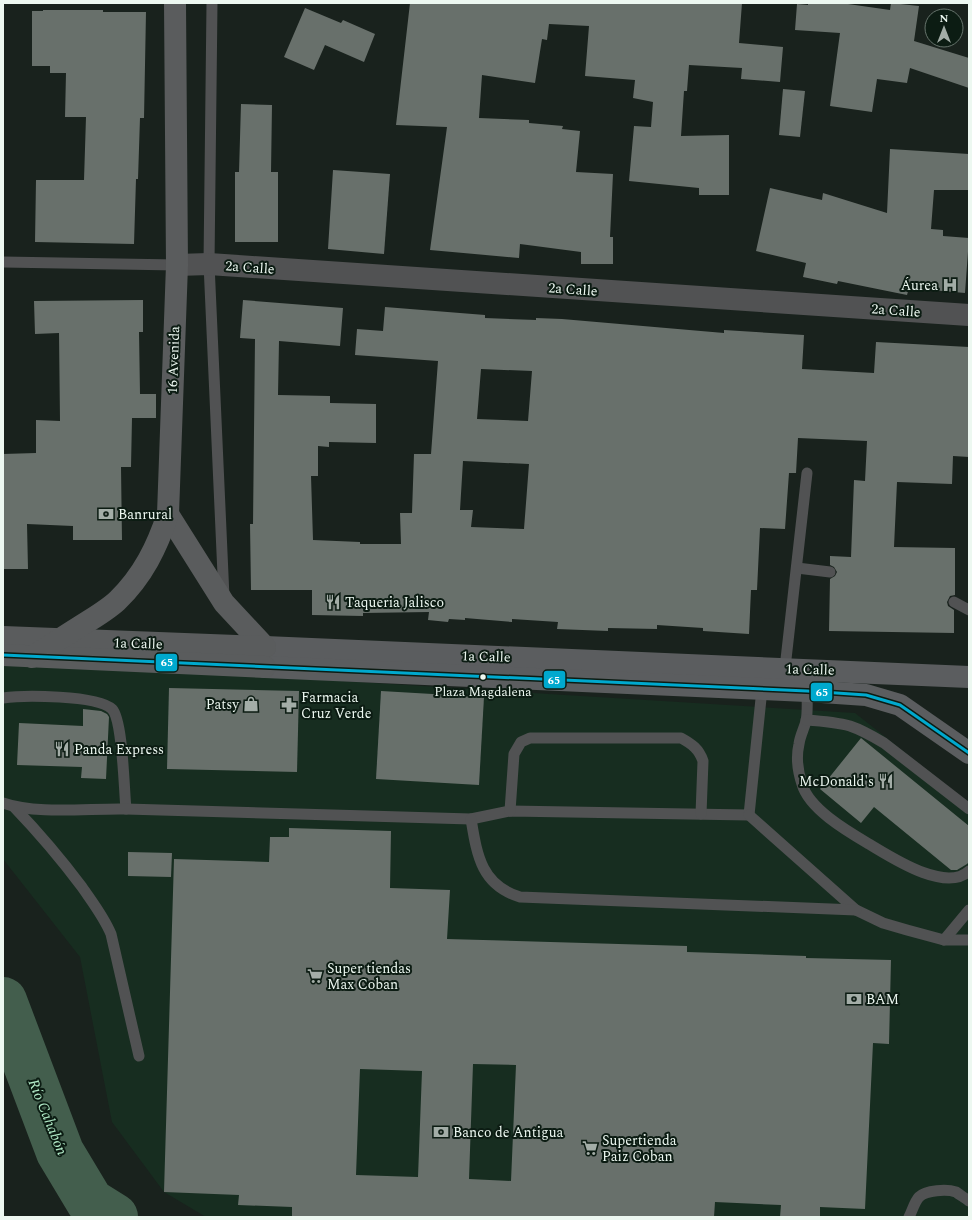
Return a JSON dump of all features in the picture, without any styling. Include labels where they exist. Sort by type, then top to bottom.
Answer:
[{"type":"main road","name":"16 Avenida","points":[[3,655],[32,656],[59,649],[117,601],[132,584],[147,562],[159,539],[168,514],[177,265],[175,3]]},
{"type":"main road","points":[[168,514],[224,603],[265,657]]},
{"type":"main road","name":"1a Calle","points":[[3,637],[59,649],[265,657],[786,668],[969,677]]},
{"type":"main road","name":"1a Calle","points":[[265,657],[762,689],[807,690],[866,695],[900,705],[969,753]]},
{"type":"street","name":"2a Calle","points":[[177,265],[210,264],[969,315]]},
{"type":"lane","points":[[212,3],[210,264],[224,603]]},
{"type":"lane","points":[[3,262],[177,265]]},
{"type":"lane","points":[[786,668],[807,473]]},
{"type":"lane","points":[[797,568],[830,572]]},
{"type":"lane","points":[[954,602],[969,610]]},
{"type":"lane","points":[[749,815],[762,689]]},
{"type":"lane","points":[[807,690],[806,720],[799,745],[799,767],[802,785],[810,799],[841,826],[895,860],[913,869],[924,873],[953,878],[960,877],[969,871]]},
{"type":"lane","points":[[3,698],[17,696],[42,696],[96,702],[112,710],[118,721],[126,809]]},
{"type":"lane","points":[[806,720],[851,726],[875,737],[969,809]]},
{"type":"lane","points":[[510,811],[514,754],[521,742],[530,738],[681,738],[692,744],[701,755],[703,761],[701,814]]},
{"type":"lane","points":[[3,803],[14,807],[44,810],[126,809],[471,819],[510,811],[749,815],[856,910],[883,923],[944,940],[969,940]]},
{"type":"lane","points":[[14,807],[34,827],[67,867],[106,921],[112,934],[139,1056]]},
{"type":"lane","points":[[471,819],[480,861],[493,882],[501,890],[520,897],[856,910]]},
{"type":"lane","points":[[944,940],[969,910]]},
{"type":"lane","points":[[909,1217],[919,1197],[929,1192],[949,1190],[969,1201]]},
{"type":"shaded area","name":"Plaza Magdalena","points":[[3,660],[855,713],[969,803],[969,1217],[206,1217],[164,1192],[112,1122],[80,957],[3,859]]},
{"type":"building","points":[[410,3],[742,3],[739,43],[783,47],[780,82],[741,79],[742,68],[689,65],[687,91],[684,91],[681,136],[729,135],[729,195],[699,195],[699,188],[629,181],[634,126],[651,127],[653,102],[633,98],[635,80],[585,76],[589,26],[549,24],[547,40],[542,39],[535,83],[482,75],[479,118],[529,120],[529,123],[563,126],[562,129],[580,131],[576,172],[613,174],[610,237],[613,237],[613,264],[581,264],[581,252],[520,244],[519,258],[430,250],[447,127],[396,125]]},
{"type":"building","points":[[808,3],[841,3],[890,10],[891,3],[919,6],[914,41],[924,44],[924,48],[937,48],[969,58],[969,88],[910,68],[907,83],[877,79],[872,112],[830,106],[840,33],[795,30],[797,4],[808,5]]},
{"type":"building","points":[[305,8],[341,23],[343,20],[375,34],[364,62],[325,45],[314,70],[284,57]]},
{"type":"building","points":[[32,11],[146,12],[144,118],[140,118],[134,244],[35,242],[36,180],[84,180],[86,117],[65,117],[66,73],[50,73],[50,66],[32,66]]},
{"type":"building","points":[[783,89],[805,91],[800,137],[779,135]]},
{"type":"building","points":[[241,104],[272,105],[271,172],[278,172],[278,242],[235,242],[235,172],[239,172]]},
{"type":"building","points":[[890,149],[969,154],[969,190],[934,190],[931,229],[943,230],[943,236],[969,238],[965,293],[909,288],[907,295],[838,281],[837,284],[803,277],[806,263],[756,251],[770,188],[822,200],[823,193],[887,213]]},
{"type":"building","points":[[333,170],[390,174],[384,254],[328,249]]},
{"type":"building","points":[[143,300],[143,332],[139,332],[140,394],[156,394],[156,418],[132,418],[131,467],[121,467],[122,540],[73,540],[73,526],[27,524],[28,569],[3,569],[3,454],[36,453],[36,420],[60,421],[59,333],[35,334],[34,301]]},
{"type":"building","points":[[243,300],[343,308],[340,346],[279,341],[278,395],[330,396],[330,403],[376,404],[376,443],[329,442],[329,447],[318,446],[318,476],[311,476],[313,540],[360,542],[360,544],[401,544],[400,513],[412,513],[414,454],[431,454],[438,361],[355,355],[357,329],[383,331],[385,307],[485,315],[485,318],[536,320],[536,318],[562,319],[724,333],[724,330],[804,335],[802,369],[874,373],[876,342],[969,347],[969,457],[953,456],[952,484],[897,482],[894,547],[955,548],[955,595],[950,596],[947,602],[948,606],[954,610],[954,633],[829,631],[830,579],[835,576],[837,572],[834,567],[830,565],[830,556],[851,557],[854,480],[865,481],[867,441],[798,438],[796,473],[789,473],[785,529],[760,528],[757,590],[751,590],[749,634],[703,631],[703,628],[657,625],[657,629],[608,628],[608,631],[557,629],[558,622],[512,619],[512,622],[465,618],[465,620],[449,619],[448,622],[428,620],[429,612],[363,613],[363,616],[312,615],[312,590],[251,590],[250,524],[253,524],[255,339],[240,338]],"holes":[[[481,369],[532,371],[528,421],[477,419]],[[463,461],[529,464],[524,529],[471,527],[473,510],[460,510]]]},
{"type":"building","points":[[169,688],[299,691],[297,772],[167,769]]},
{"type":"building","points":[[381,691],[484,697],[479,785],[376,779]]},
{"type":"building","points":[[83,709],[101,711],[109,717],[106,779],[81,778],[82,767],[17,765],[19,723],[83,726]]},
{"type":"building","points":[[861,738],[969,826],[969,862],[967,864],[957,870],[951,870],[874,807],[861,823],[820,789]]},
{"type":"building","points":[[289,828],[391,831],[390,888],[450,890],[447,939],[687,946],[687,952],[806,956],[806,958],[891,960],[889,1044],[873,1043],[865,1209],[820,1207],[820,1217],[780,1217],[781,1205],[715,1202],[714,1217],[292,1217],[292,1207],[238,1205],[239,1195],[164,1192],[174,859],[269,862],[270,837],[289,837]],"holes":[[[473,1064],[516,1065],[511,1181],[469,1179]],[[360,1069],[422,1071],[418,1177],[356,1175]]]},
{"type":"building","points":[[128,852],[172,853],[171,877],[128,876]]},
{"type":"waterway","name":"Río Cahabón","points":[[3,1001],[60,1152],[90,1202],[114,1217]]},
{"type":"transit line","name":"65","points":[[3,655],[807,691],[866,695],[900,705],[969,753]]},
{"type":"place","name":"Áurea","points":[[950,285]]},
{"type":"place","name":"Banrural","points":[[106,514]]},
{"type":"place","name":"Taqueria Jalisco","points":[[333,602]]},
{"type":"place","name":"Plaza Magdalena","points":[[483,677]]},
{"type":"place","name":"Patsy","points":[[251,704]]},
{"type":"place","name":"Farmacia Cruz Verde","points":[[289,705]]},
{"type":"place","name":"Panda Express","points":[[62,749]]},
{"type":"place","name":"McDonald's","points":[[886,781]]},
{"type":"place","name":"Super tiendas Max Coban","points":[[315,976]]},
{"type":"place","name":"BAM","points":[[854,999]]},
{"type":"place","name":"Banco de Antigua","points":[[441,1132]]},
{"type":"place","name":"Supertienda Paiz Coban","points":[[590,1148]]}]
